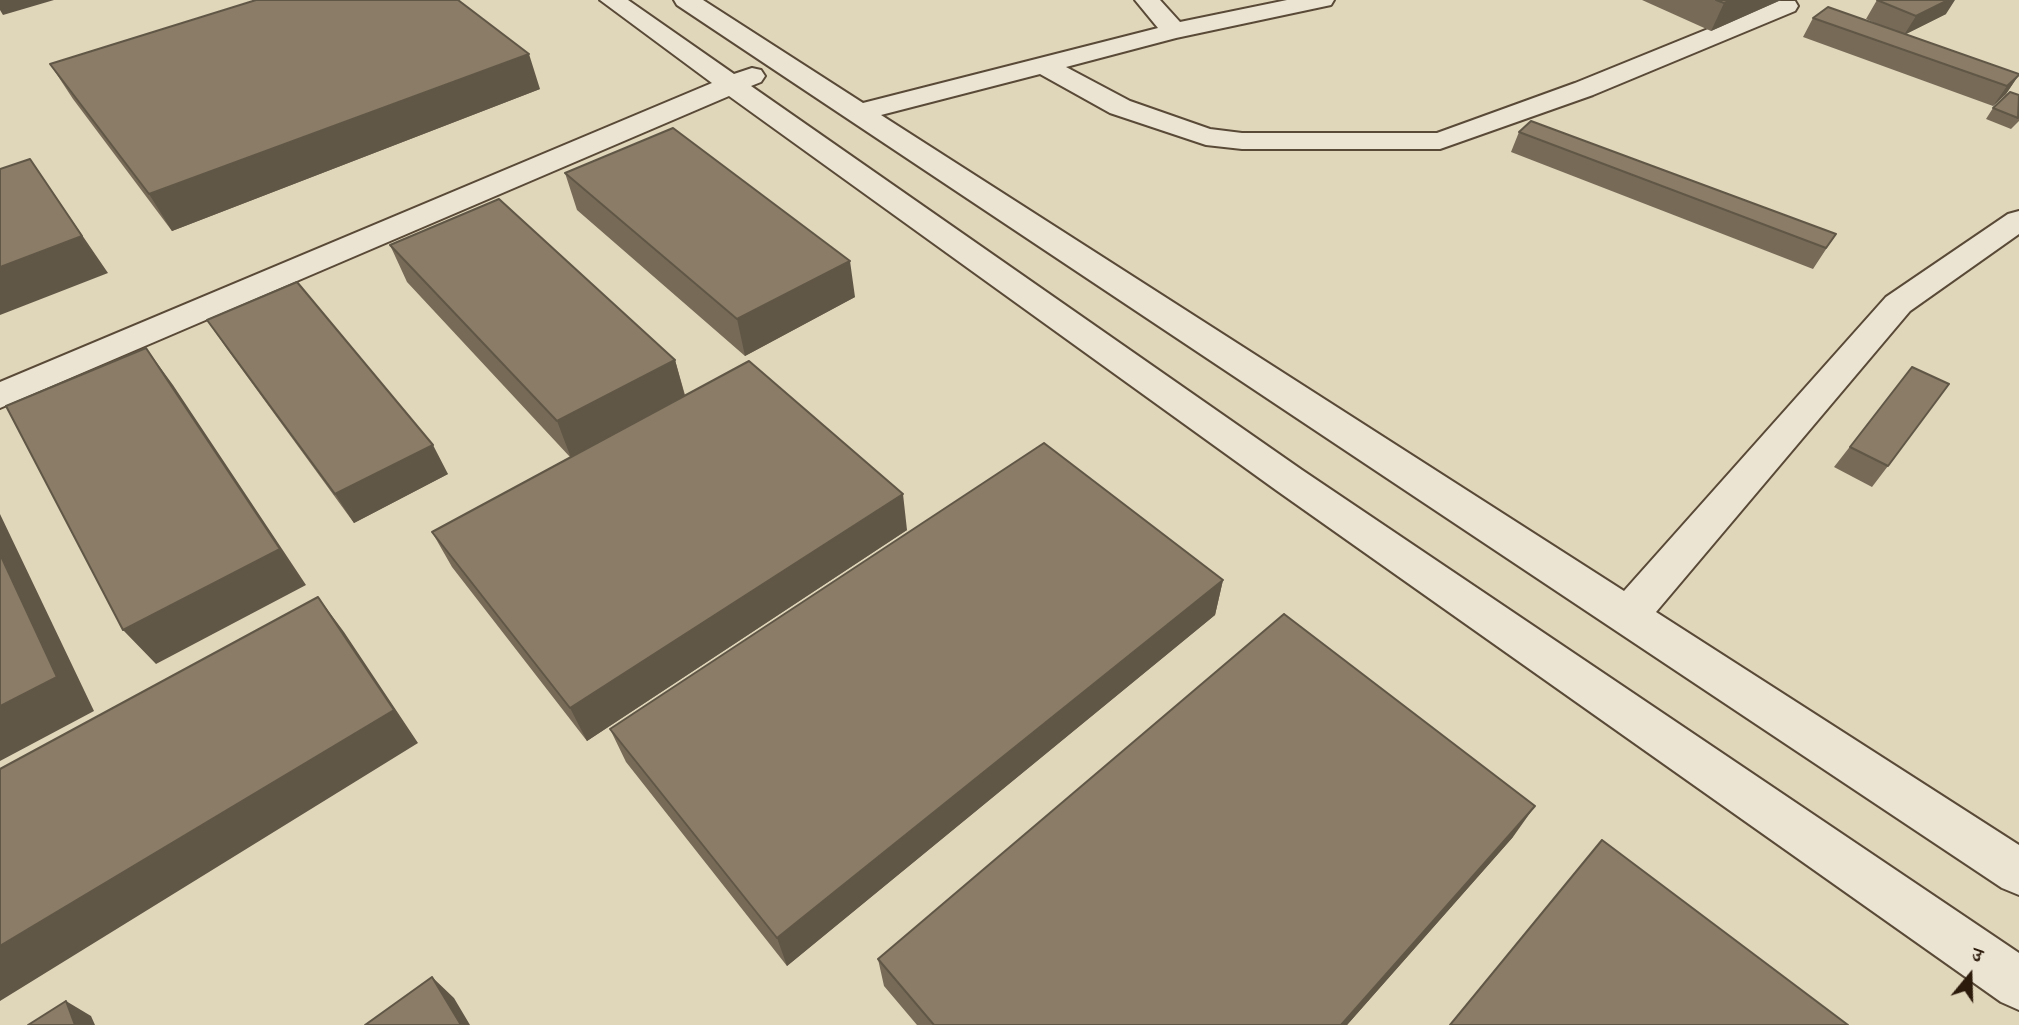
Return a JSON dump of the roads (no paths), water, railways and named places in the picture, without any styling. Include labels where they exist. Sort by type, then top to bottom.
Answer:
[{"type":"street","points":[[612,0],[1289,480],[2019,984]]},
{"type":"street","points":[[686,0],[2019,872]]},
{"type":"street","points":[[1147,0],[1174,31]]},
{"type":"street","points":[[860,112],[1174,31],[1322,0]]},
{"type":"street","points":[[1045,66],[1120,107],[1206,136],[1242,141],[1440,141],[1584,89],[1786,6]]},
{"type":"street","points":[[0,396],[732,83],[787,64]]},
{"type":"street","points":[[1627,617],[1898,304],[2019,220]]}]
